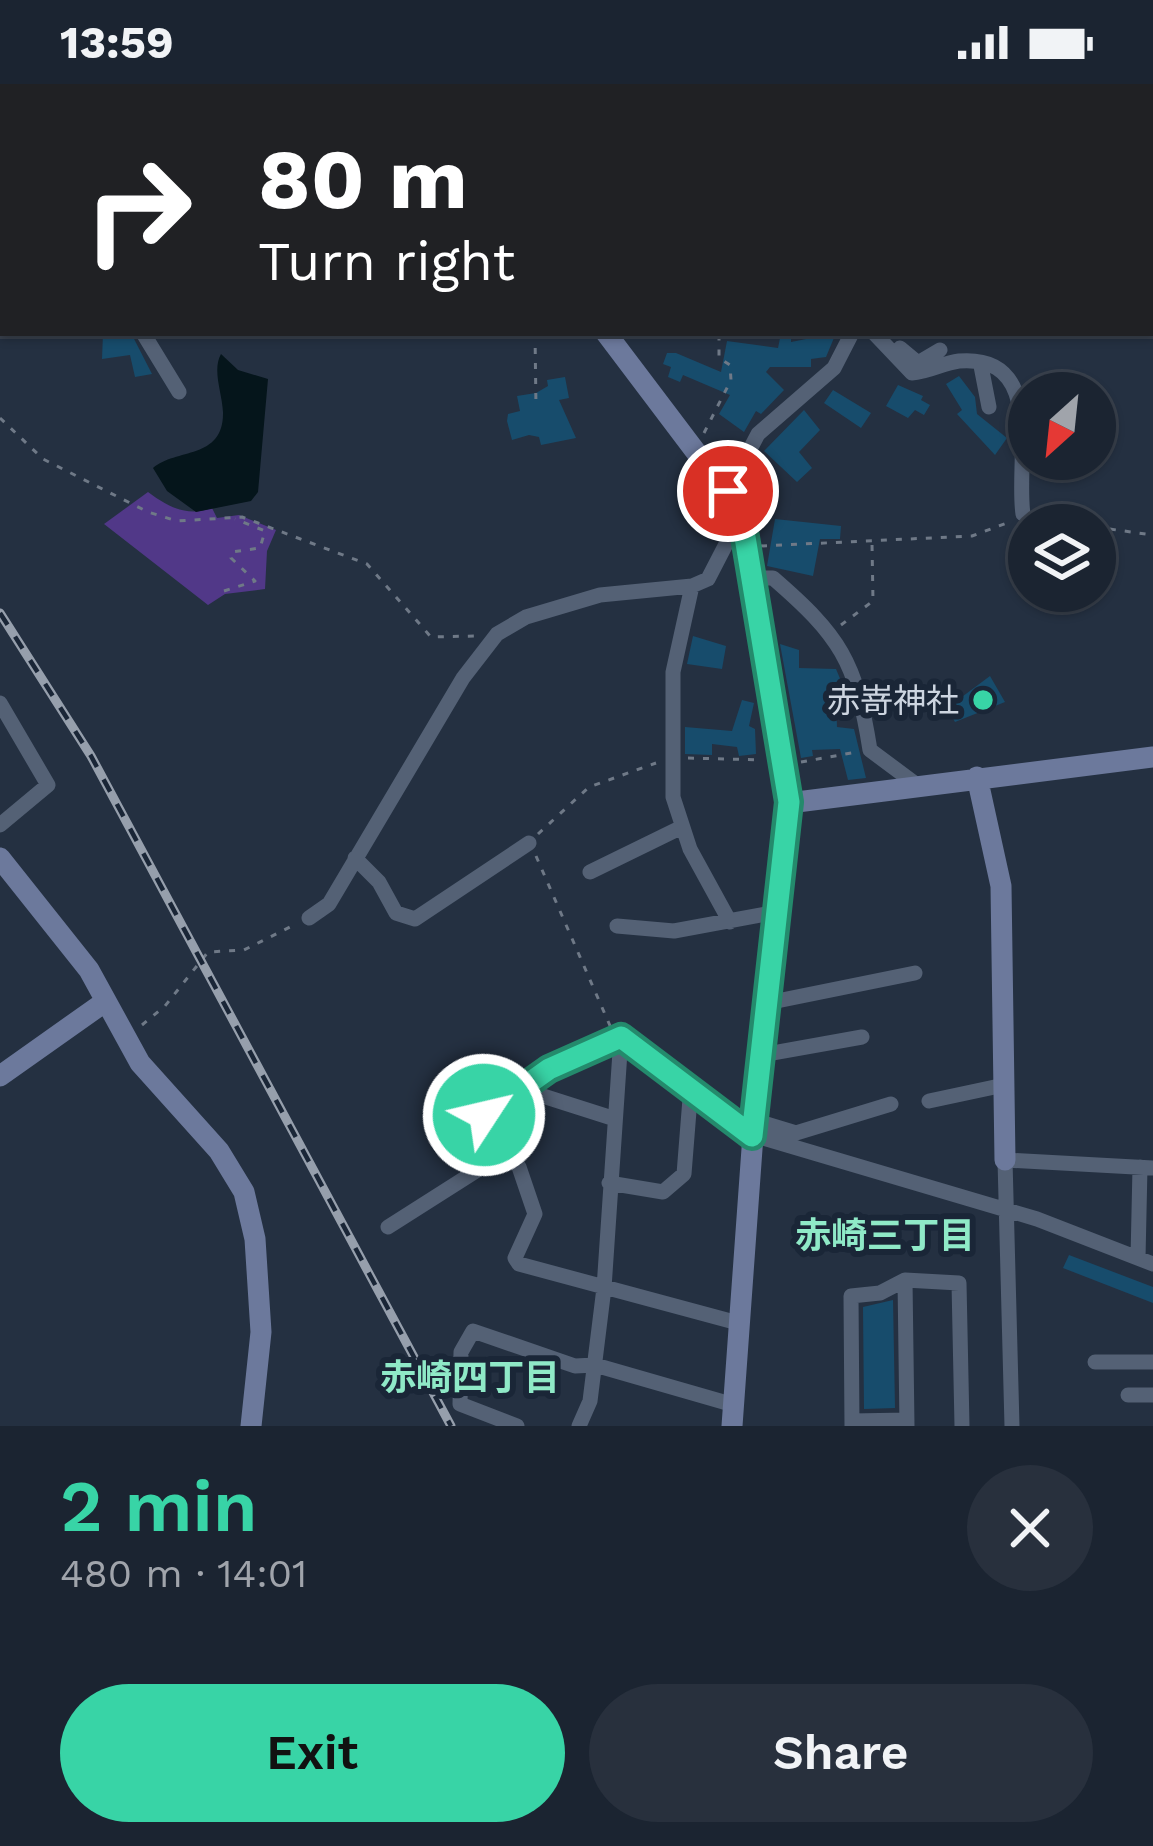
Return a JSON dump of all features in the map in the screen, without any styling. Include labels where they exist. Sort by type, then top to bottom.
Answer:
[{"type":"street","points":[[145,336],[179,392]]},
{"type":"street","points":[[517,1426],[460,1404],[461,1352],[473,1331],[575,1366],[595,1365],[733,1415],[753,1128],[789,802],[740,517],[728,491],[608,336]]},
{"type":"street","points":[[728,491],[758,434],[834,368],[850,336]]},
{"type":"street","points":[[900,344],[918,363],[940,350]]},
{"type":"street","points":[[900,344],[912,373],[958,362],[1006,375],[1021,405],[1023,504]]},
{"type":"street","points":[[981,366],[989,406]]},
{"type":"street","points":[[308,918],[329,904],[463,678],[495,636],[526,616],[600,595],[692,586],[708,579],[740,517]]},
{"type":"street","points":[[752,578],[773,578],[831,632],[853,675],[870,750],[917,785]]},
{"type":"street","points":[[692,586],[673,672],[673,797],[682,827],[730,922]]},
{"type":"street","points":[[0,703],[48,784],[0,825]]},
{"type":"street","points":[[789,802],[1153,758]]},
{"type":"street","points":[[977,777],[1000,886],[1012,1426]]},
{"type":"street","points":[[590,872],[682,827]]},
{"type":"street","points":[[355,858],[379,882],[396,913],[415,919],[529,843]]},
{"type":"street","points":[[0,859],[89,970],[123,1037],[159,1087],[219,1151],[244,1192],[255,1239],[261,1332],[251,1426]]},
{"type":"street","points":[[616,926],[674,931],[777,912]]},
{"type":"street","points":[[767,1003],[915,973]]},
{"type":"street","points":[[0,1076],[106,1001]]},
{"type":"street","points":[[621,1037],[753,1128],[1145,1261],[1149,1166],[1005,1160]]},
{"type":"street","points":[[621,1037],[549,1069],[484,1115],[509,1150],[535,1214],[515,1258],[519,1264],[739,1322]]},
{"type":"street","points":[[579,1426],[590,1401],[604,1288],[621,1037]]},
{"type":"street","points":[[761,1055],[862,1037]]},
{"type":"street","points":[[929,1101],[1004,1085]]},
{"type":"street","points":[[609,1183],[663,1192],[684,1174],[691,1086]]},
{"type":"street","points":[[520,1089],[612,1118]]},
{"type":"street","points":[[753,1128],[796,1133],[891,1104]]},
{"type":"street","points":[[388,1227],[509,1150]]},
{"type":"street","points":[[905,1280],[907,1423],[852,1423],[851,1296],[880,1293],[905,1280],[959,1283],[962,1426]]},
{"type":"street","points":[[1095,1362],[1153,1362]]},
{"type":"street","points":[[1128,1395],[1153,1395]]},
{"type":"path","points":[[535,336],[536,408]]},
{"type":"path","points":[[695,450],[731,377],[731,367],[719,358],[719,336]]},
{"type":"path","points":[[0,418],[43,459],[109,496],[177,521],[233,518],[263,523],[367,564],[431,637],[495,636]]},
{"type":"path","points":[[224,591],[255,581],[231,558],[232,551],[260,548],[266,531],[233,518]]},
{"type":"path","points":[[747,547],[973,536],[1008,521]]},
{"type":"path","points":[[1116,530],[1153,535]]},
{"type":"path","points":[[831,632],[873,601],[872,542]]},
{"type":"path","points":[[621,1037],[605,1017],[580,962],[576,937],[529,843],[589,787],[673,757],[784,762],[870,750]]},
{"type":"path","points":[[123,1037],[165,1006],[208,952],[244,950],[308,918]]},
{"type":"shaded area","points":[[221,354],[238,370],[268,379],[258,492],[251,501],[196,512],[167,491],[153,468],[216,438],[223,412],[217,374]]},
{"type":"shaded area","points":[[148,492],[178,509],[212,508],[217,518],[239,515],[276,530],[267,551],[265,589],[225,594],[208,605],[104,524]]},
{"type":"building","points":[[103,336],[133,336],[152,374],[135,377],[130,355],[102,359]]},
{"type":"building","points":[[835,336],[826,357],[811,359],[811,367],[770,367],[766,372],[784,390],[761,414],[756,411],[744,432],[719,414],[730,395],[683,375],[680,382],[668,377],[671,367],[663,364],[667,353],[676,353],[721,372],[727,341],[778,348],[780,338],[791,337],[791,342]]},
{"type":"building","points":[[959,376],[975,397],[977,414],[1007,438],[995,455],[957,414],[962,410],[946,384]]},
{"type":"building","points":[[565,377],[569,398],[559,400],[576,438],[541,445],[539,437],[529,435],[512,440],[507,421],[508,414],[520,411],[517,396],[536,393],[548,386],[547,380]]},
{"type":"building","points":[[898,385],[923,396],[921,400],[930,405],[924,415],[915,410],[908,418],[886,406]]},
{"type":"building","points":[[833,390],[871,413],[861,428],[824,403]]},
{"type":"building","points":[[804,410],[820,430],[799,452],[812,468],[797,482],[764,451]]},
{"type":"building","points":[[775,519],[841,526],[840,539],[820,539],[813,576],[767,566]]},
{"type":"building","points":[[693,636],[726,646],[722,669],[687,664]]},
{"type":"building","points":[[780,644],[799,650],[799,668],[836,669],[844,688],[836,700],[837,727],[854,729],[866,778],[848,780],[840,749],[812,750],[813,756],[801,758]]},
{"type":"building","name":"赤嵜神社","points":[[990,676],[1005,702],[955,722],[947,708]]},
{"type":"building","points":[[742,700],[754,703],[749,726],[755,729],[756,754],[739,756],[737,747],[712,744],[712,755],[685,754],[685,727],[732,731]]},
{"type":"building","points":[[1069,1255],[1153,1287],[1153,1303],[1063,1268]]},
{"type":"building","points":[[893,1300],[895,1408],[864,1409],[863,1307]]},
{"type":"railway","points":[[0,613],[91,756],[451,1426]]},
{"type":"place","name":"赤嵜神社","points":[[983,700]]},
{"type":"district","name":"赤崎三丁目","points":[[885,1235]]},
{"type":"district","name":"赤崎四丁目","points":[[470,1377]]},
{"type":"route","points":[[484,1115],[549,1069],[621,1037],[752,1136],[789,802],[744,531],[728,491]]}]
